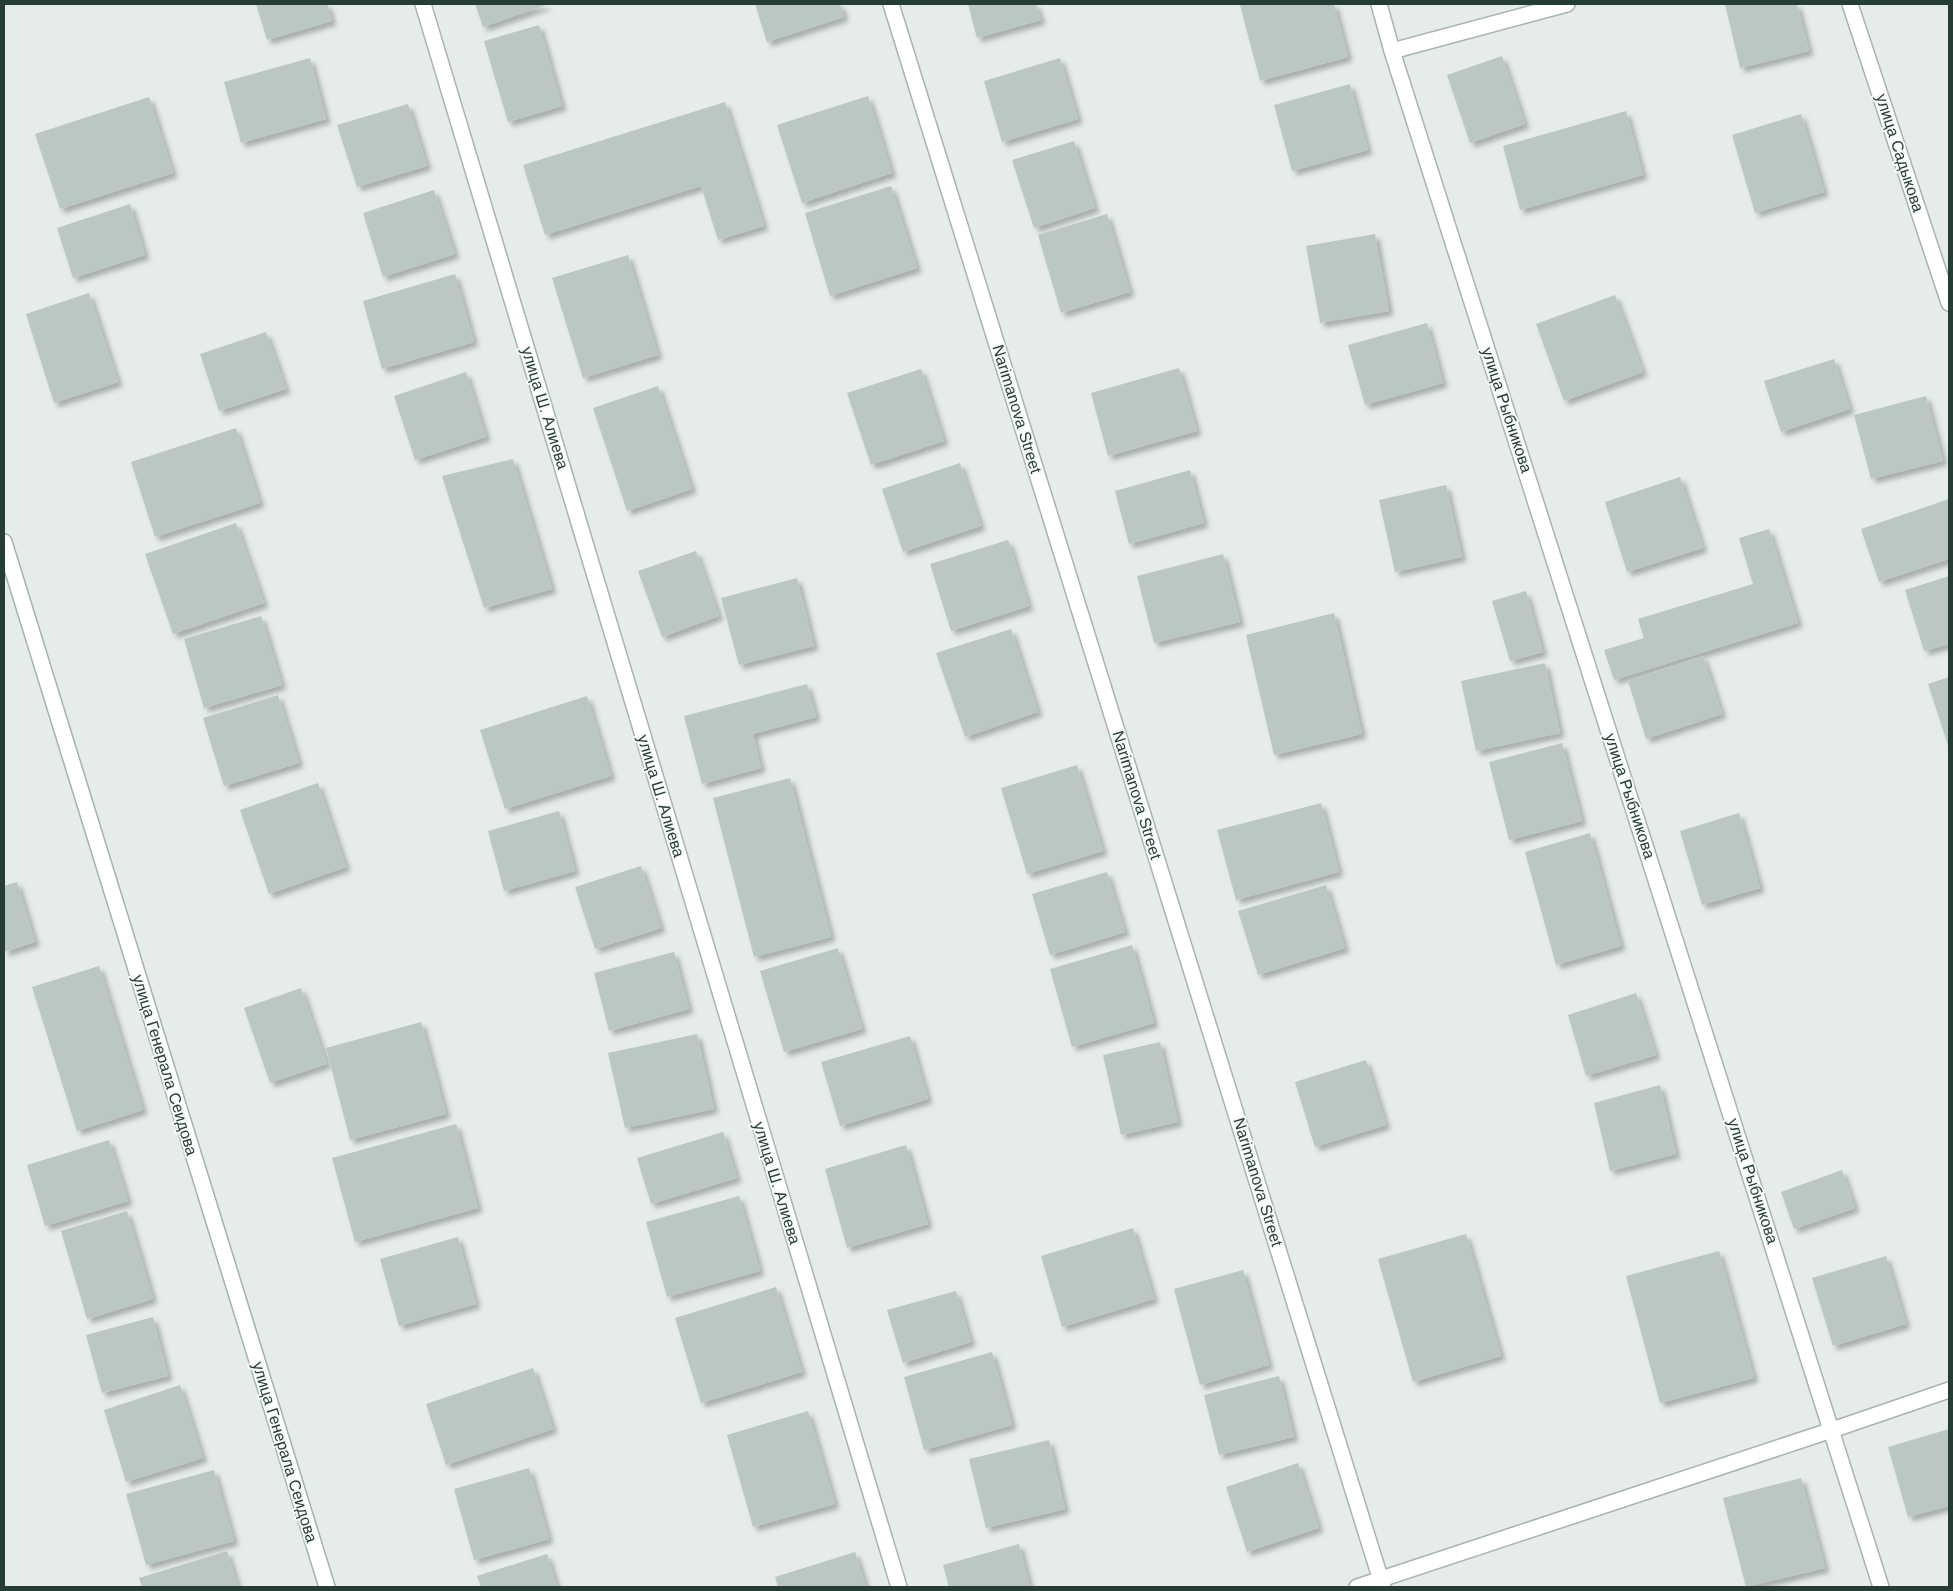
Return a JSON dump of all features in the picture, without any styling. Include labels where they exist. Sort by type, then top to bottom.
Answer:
[{"type":"street","name":"улица Ш. Алиева","points":[[423,4],[899,1587]]},
{"type":"street","name":"Narimanova Street","points":[[891,4],[1382,1584]]},
{"type":"street","name":"улица Рыбникова","points":[[1380,4],[1392,51],[1881,1587]]},
{"type":"street","points":[[1392,51],[1568,4]]},
{"type":"street","name":"улица Садыкова","points":[[1850,4],[1949,303]]},
{"type":"street","name":"улица Генерала Сеидова","points":[[4,542],[327,1587]]},
{"type":"street","points":[[1357,1587],[1382,1584],[1949,1390]]},
{"type":"building","points":[[256,4],[327,4],[332,21],[267,40]]},
{"type":"building","points":[[475,4],[549,4],[483,27]]},
{"type":"building","points":[[755,4],[840,4],[844,17],[767,42]]},
{"type":"building","points":[[968,4],[1036,4],[1041,20],[977,38]]},
{"type":"building","points":[[1334,4],[1348,57],[1260,81],[1240,5]]},
{"type":"building","points":[[1725,4],[1797,4],[1809,51],[1740,68]]},
{"type":"building","points":[[539,25],[562,106],[508,122],[484,41]]},
{"type":"building","points":[[1502,56],[1525,124],[1470,143],[1447,75]]},
{"type":"building","points":[[310,58],[326,119],[241,143],[224,82]]},
{"type":"building","points":[[1060,58],[1078,119],[1002,142],[984,81]]},
{"type":"building","points":[[1350,84],[1368,150],[1292,171],[1274,105]]},
{"type":"building","points":[[868,96],[892,173],[802,203],[777,125]]},
{"type":"building","points":[[149,97],[173,173],[60,209],[35,134]]},
{"type":"building","points":[[725,102],[764,226],[718,240],[701,186],[545,235],[523,165]]},
{"type":"building","points":[[408,104],[427,166],[357,187],[337,125]]},
{"type":"building","points":[[1626,111],[1643,175],[1520,210],[1503,146]]},
{"type":"building","points":[[1801,114],[1824,192],[1755,213],[1732,135]]},
{"type":"building","points":[[1074,141],[1095,208],[1034,228],[1012,160]]},
{"type":"building","points":[[891,186],[917,268],[830,296],[805,213]]},
{"type":"building","points":[[434,190],[455,254],[383,277],[363,213]]},
{"type":"building","points":[[130,204],[145,255],[73,278],[57,228]]},
{"type":"building","points":[[1107,214],[1130,292],[1061,313],[1038,235]]},
{"type":"building","points":[[1375,234],[1389,311],[1320,323],[1306,246]]},
{"type":"building","points":[[628,255],[658,355],[583,378],[552,278]]},
{"type":"building","points":[[455,274],[474,342],[382,369],[363,301]]},
{"type":"building","points":[[89,293],[118,382],[54,403],[26,314]]},
{"type":"building","points":[[1615,295],[1643,372],[1564,401],[1536,324]]},
{"type":"building","points":[[1427,323],[1443,383],[1365,405],[1348,345]]},
{"type":"building","points":[[266,332],[286,389],[219,411],[200,354]]},
{"type":"building","points":[[1834,359],[1850,409],[1781,432],[1764,381]]},
{"type":"building","points":[[1179,368],[1197,431],[1108,456],[1091,393]]},
{"type":"building","points":[[921,369],[944,441],[871,465],[847,393]]},
{"type":"building","points":[[466,372],[486,437],[415,460],[394,396]]},
{"type":"building","points":[[658,386],[692,489],[627,511],[593,408]]},
{"type":"building","points":[[1926,396],[1943,461],[1871,479],[1854,415]]},
{"type":"building","points":[[236,428],[260,503],[155,537],[131,462]]},
{"type":"building","points":[[513,459],[552,589],[484,608],[442,476]]},
{"type":"building","points":[[960,463],[981,526],[903,552],[882,489]]},
{"type":"building","points":[[1190,470],[1204,523],[1129,544],[1115,491]]},
{"type":"building","points":[[1680,477],[1703,548],[1627,572],[1605,502]]},
{"type":"building","points":[[1446,485],[1462,557],[1395,572],[1379,500]]},
{"type":"building","points":[[1949,499],[1949,559],[1879,582],[1861,529]]},
{"type":"building","points":[[236,523],[264,603],[173,634],[145,554]]},
{"type":"building","points":[[1769,529],[1798,623],[1614,680],[1604,650],[1644,638],[1638,619],[1753,584],[1739,538]]},
{"type":"building","points":[[1008,540],[1029,606],[951,631],[930,564]]},
{"type":"building","points":[[696,551],[719,616],[662,637],[638,571]]},
{"type":"building","points":[[1223,554],[1240,622],[1154,643],[1137,576]]},
{"type":"building","points":[[1949,576],[1949,644],[1924,651],[1905,590]]},
{"type":"building","points":[[797,578],[814,646],[739,665],[721,598]]},
{"type":"building","points":[[1526,591],[1543,652],[1510,661],[1492,601]]},
{"type":"building","points":[[1334,613],[1362,734],[1274,755],[1246,635]]},
{"type":"building","points":[[261,616],[282,685],[204,708],[184,639]]},
{"type":"building","points":[[1011,629],[1038,712],[965,737],[936,653]]},
{"type":"building","points":[[1703,656],[1722,714],[1646,739],[1628,681]]},
{"type":"building","points":[[1545,663],[1560,733],[1476,751],[1461,681]]},
{"type":"building","points":[[1949,677],[1949,748],[1928,684]]},
{"type":"building","points":[[807,684],[816,717],[753,734],[761,768],[702,784],[684,716]]},
{"type":"building","points":[[278,695],[299,763],[224,786],[203,718]]},
{"type":"building","points":[[587,696],[611,776],[505,809],[480,730]]},
{"type":"building","points":[[1562,743],[1582,821],[1509,840],[1489,762]]},
{"type":"building","points":[[1077,765],[1103,851],[1027,874],[1001,788]]},
{"type":"building","points":[[790,778],[831,937],[754,957],[713,798]]},
{"type":"building","points":[[318,783],[346,867],[269,894],[240,810]]},
{"type":"building","points":[[1321,803],[1339,872],[1236,900],[1217,830]]},
{"type":"building","points":[[559,811],[575,871],[504,891],[488,831]]},
{"type":"building","points":[[1739,813],[1760,888],[1702,905],[1680,831]]},
{"type":"building","points":[[1590,833],[1621,946],[1556,965],[1525,852]]},
{"type":"building","points":[[641,866],[661,928],[595,949],[575,887]]},
{"type":"building","points":[[1107,872],[1125,932],[1050,955],[1032,894]]},
{"type":"building","points":[[17,882],[35,942],[4,952],[4,886]]},
{"type":"building","points":[[1326,885],[1345,948],[1258,975],[1238,911]]},
{"type":"building","points":[[1132,945],[1154,1023],[1072,1047],[1050,969]]},
{"type":"building","points":[[838,948],[862,1029],[784,1052],[760,971]]},
{"type":"building","points":[[674,952],[689,1009],[609,1031],[594,973]]},
{"type":"building","points":[[99,966],[143,1110],[77,1131],[32,987]]},
{"type":"building","points":[[301,988],[327,1064],[270,1083],[244,1008]]},
{"type":"building","points":[[1636,993],[1656,1055],[1586,1076],[1568,1015]]},
{"type":"building","points":[[421,1022],[446,1114],[350,1140],[326,1048]]},
{"type":"building","points":[[697,1034],[714,1109],[625,1128],[608,1053]]},
{"type":"building","points":[[910,1036],[928,1099],[840,1126],[821,1062]]},
{"type":"building","points":[[1160,1042],[1178,1122],[1121,1135],[1103,1055]]},
{"type":"building","points":[[1366,1060],[1386,1125],[1315,1147],[1295,1082]]},
{"type":"building","points":[[1660,1085],[1676,1154],[1610,1171],[1594,1103]]},
{"type":"building","points":[[456,1124],[478,1208],[355,1242],[332,1158]]},
{"type":"building","points":[[723,1132],[737,1178],[651,1204],[637,1158]]},
{"type":"building","points":[[109,1140],[128,1201],[45,1226],[27,1165]]},
{"type":"building","points":[[906,1145],[928,1224],[847,1248],[825,1169]]},
{"type":"building","points":[[1842,1170],[1855,1208],[1794,1229],[1781,1192]]},
{"type":"building","points":[[739,1196],[760,1271],[667,1297],[646,1222]]},
{"type":"building","points":[[127,1211],[153,1299],[87,1319],[61,1231]]},
{"type":"building","points":[[1133,1228],[1154,1299],[1062,1327],[1041,1256]]},
{"type":"building","points":[[1466,1234],[1501,1356],[1413,1382],[1378,1259]]},
{"type":"building","points":[[458,1237],[476,1304],[399,1326],[380,1259]]},
{"type":"building","points":[[1719,1251],[1754,1378],[1660,1403],[1626,1276]]},
{"type":"building","points":[[1886,1256],[1906,1324],[1833,1346],[1812,1278]]},
{"type":"building","points":[[1243,1270],[1269,1365],[1200,1385],[1174,1289]]},
{"type":"building","points":[[776,1287],[802,1372],[701,1403],[675,1318]]},
{"type":"building","points":[[956,1291],[971,1342],[903,1363],[887,1310]]},
{"type":"building","points":[[153,1317],[168,1376],[102,1393],[86,1335]]},
{"type":"building","points":[[992,1352],[1012,1425],[924,1450],[904,1377]]},
{"type":"building","points":[[533,1368],[553,1429],[446,1465],[426,1404]]},
{"type":"building","points":[[1279,1376],[1294,1437],[1219,1455],[1204,1395]]},
{"type":"building","points":[[180,1385],[203,1458],[126,1482],[104,1410]]},
{"type":"building","points":[[808,1411],[835,1504],[753,1527],[727,1435]]},
{"type":"building","points":[[1949,1429],[1949,1506],[1908,1517],[1888,1447]]},
{"type":"building","points":[[1049,1440],[1065,1509],[986,1528],[969,1459]]},
{"type":"building","points":[[1298,1463],[1319,1528],[1247,1552],[1226,1487]]},
{"type":"building","points":[[529,1468],[549,1539],[474,1560],[454,1489]]},
{"type":"building","points":[[214,1470],[234,1541],[146,1565],[126,1494]]},
{"type":"building","points":[[1801,1478],[1825,1568],[1746,1587],[1723,1498]]},
{"type":"building","points":[[1019,1544],[1030,1587],[949,1587],[943,1565]]},
{"type":"building","points":[[227,1551],[238,1587],[142,1587],[139,1578]]},
{"type":"building","points":[[855,1552],[866,1587],[778,1587],[775,1577]]},
{"type":"building","points":[[547,1554],[557,1587],[481,1587],[477,1576]]}]
